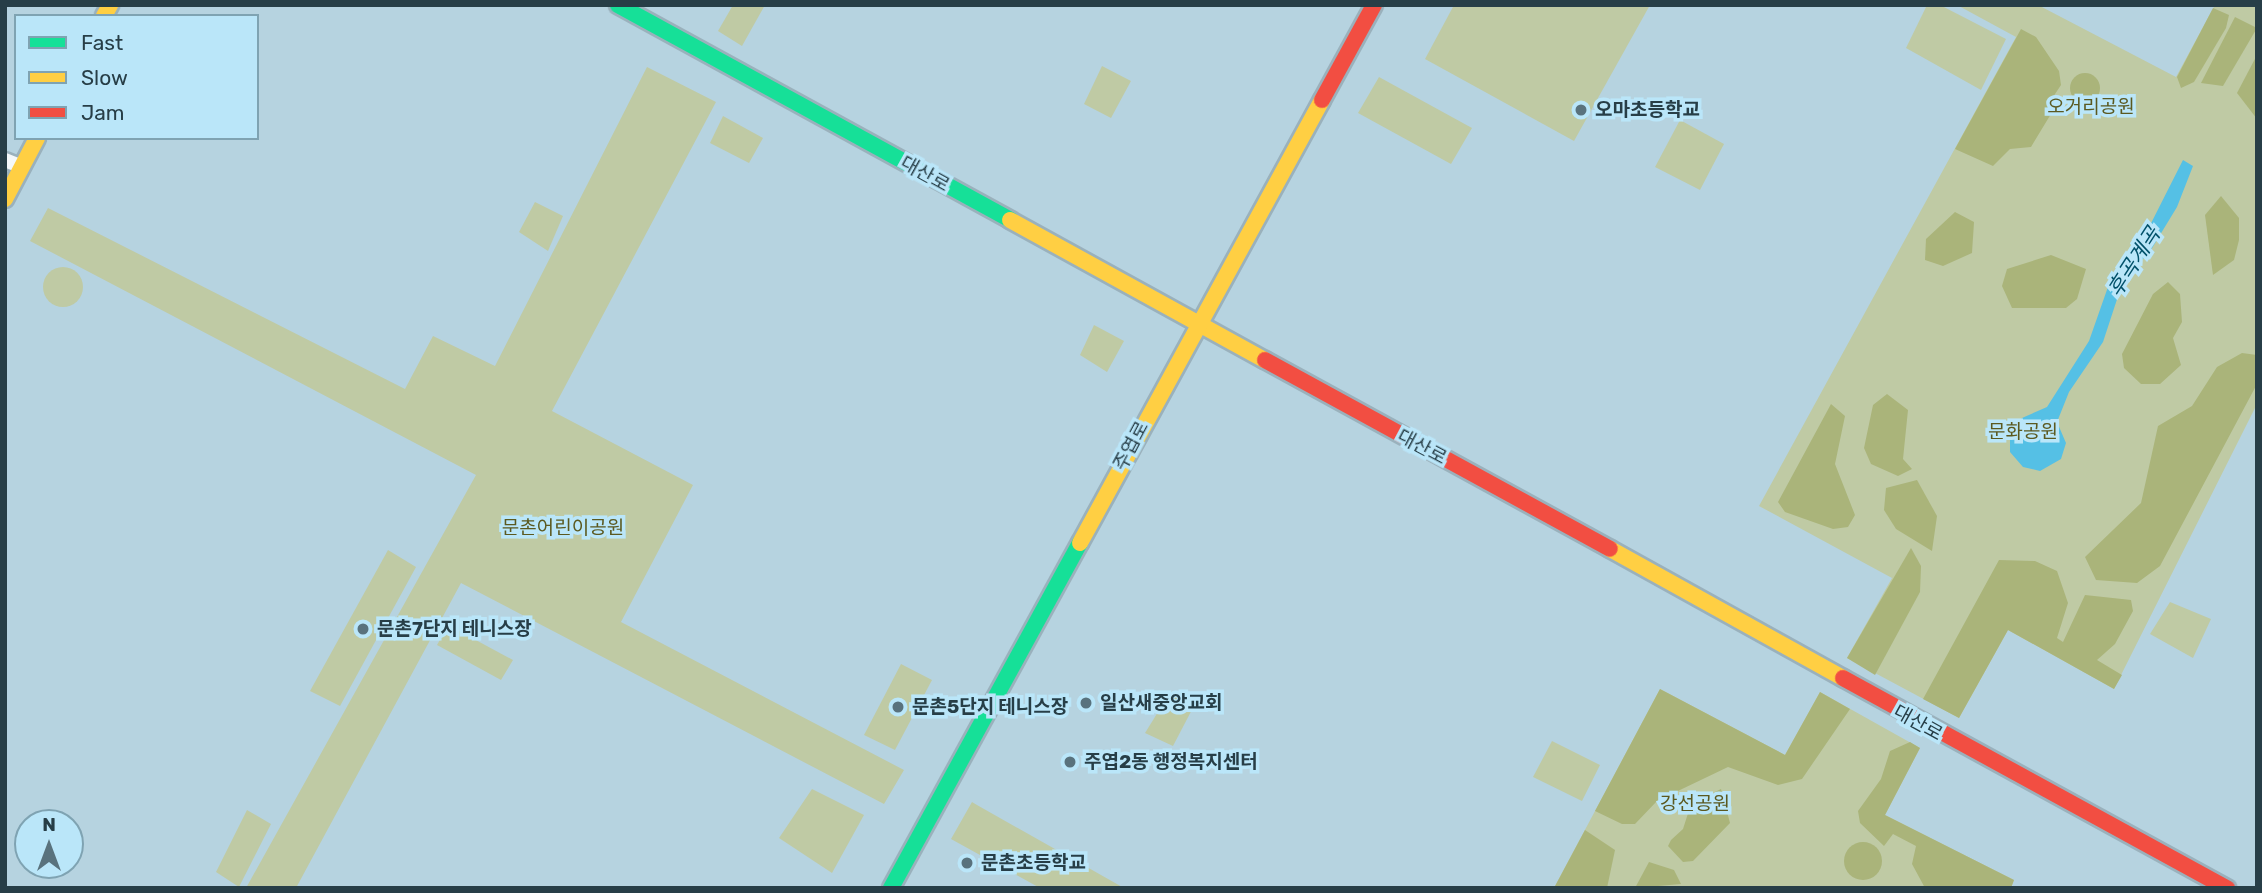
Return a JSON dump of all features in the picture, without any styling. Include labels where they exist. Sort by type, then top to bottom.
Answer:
[{"type":"main road","name":"대산로","points":[[618,5],[1195,326],[2227,888]]},
{"type":"main road","name":"주엽로","points":[[891,888],[1195,326],[1374,5]]},
{"type":"main road","points":[[5,199],[36,140]]},
{"type":"street","points":[[5,160],[22,167]]},
{"type":"green space","points":[[733,5],[765,5],[742,46],[718,31]]},
{"type":"green space","points":[[1454,5],[1650,5],[1574,141],[1425,59]]},
{"type":"green space","points":[[1927,5],[1940,5],[2006,39],[1981,90],[1906,48]]},
{"type":"green space","name":"문화공원","points":[[1957,5],[2038,5],[2176,77],[2215,5],[2257,5],[2257,404],[2114,689],[2008,630],[1959,718],[1847,658],[1892,578],[1759,506],[2016,37]]},
{"type":"green space","points":[[2213,8],[2229,15],[2226,28],[2194,82],[2181,88],[2177,77]]},
{"type":"green space","points":[[2235,17],[2257,28],[2223,86],[2201,83]]},
{"type":"green space","points":[[2021,29],[2036,37],[2059,71],[2061,85],[2051,100],[2057,104],[2031,147],[2010,149],[1993,166],[1955,149]]},
{"type":"green space","points":[[2257,55],[2257,119],[2237,93]]},
{"type":"green space","points":[[1102,66],[1131,81],[1111,118],[1084,104]]},
{"type":"green space","name":"문촌어린이공원","points":[[647,67],[716,102],[552,411],[693,485],[621,622],[904,770],[884,804],[461,583],[296,888],[246,888],[476,475],[30,241],[48,208],[405,389],[433,336],[495,366]]},
{"type":"green space","points":[[2085,73],[2091,74],[2099,82],[2099,94],[2091,102],[2085,103],[2079,102],[2071,94],[2070,88],[2071,82],[2079,74]]},
{"type":"green space","points":[[1379,77],[1472,128],[1451,164],[1358,113]]},
{"type":"green space","points":[[723,116],[763,138],[749,163],[710,143]]},
{"type":"green space","points":[[1680,120],[1724,144],[1700,190],[1655,167]]},
{"type":"green space","points":[[2221,196],[2239,218],[2239,240],[2234,260],[2213,275],[2205,215]]},
{"type":"green space","points":[[535,202],[563,216],[548,251],[519,232]]},
{"type":"green space","points":[[1955,212],[1974,222],[1972,253],[1943,266],[1925,260],[1926,239]]},
{"type":"green space","points":[[2051,255],[2086,269],[2077,299],[2066,308],[2012,308],[2002,286],[2007,269]]},
{"type":"green space","points":[[63,267],[71,268],[77,273],[82,279],[82,295],[77,301],[71,306],[63,307],[55,306],[49,301],[44,295],[43,287],[44,279],[49,273],[55,268]]},
{"type":"green space","points":[[2168,282],[2180,294],[2182,322],[2173,338],[2181,365],[2160,384],[2141,384],[2124,368],[2122,354],[2153,294]]},
{"type":"green space","points":[[1094,325],[1124,341],[1107,372],[1080,355]]},
{"type":"green space","points":[[2242,353],[2257,355],[2257,384],[2160,566],[2137,583],[2096,580],[2085,557],[2141,503],[2158,426],[2192,406],[2217,367]]},
{"type":"green space","points":[[1887,394],[1908,410],[1903,459],[1912,469],[1898,476],[1871,464],[1864,448],[1873,405]]},
{"type":"green space","points":[[1831,404],[1845,416],[1835,464],[1855,515],[1848,527],[1833,529],[1785,512],[1778,502]]},
{"type":"green space","points":[[1917,480],[1937,516],[1932,551],[1896,529],[1884,510],[1886,488]]},
{"type":"green space","points":[[1911,548],[1921,566],[1920,592],[1875,675],[1847,658]]},
{"type":"green space","name":"문촌7단지 테니스장","points":[[388,550],[416,567],[340,706],[310,691]]},
{"type":"green space","points":[[1999,560],[2035,561],[2057,571],[2068,603],[2057,638],[2063,642],[2085,595],[2131,600],[2133,611],[2115,644],[2097,660],[2122,675],[2114,689],[2008,630],[1959,718],[1923,699]]},
{"type":"green space","points":[[2170,602],[2211,619],[2193,658],[2150,634]]},
{"type":"green space","points":[[448,625],[513,660],[501,680],[437,645]]},
{"type":"green space","name":"문촌5단지 테니스장","points":[[901,664],[932,680],[895,750],[864,735]]},
{"type":"green space","name":"강선공원","points":[[1660,689],[1785,755],[1820,692],[1920,748],[1885,815],[2014,880],[2011,888],[1554,888]]},
{"type":"green space","points":[[1660,689],[1785,755],[1820,692],[1850,709],[1802,779],[1778,785],[1728,767],[1657,801],[1635,824],[1622,824],[1595,811]]},
{"type":"green space","points":[[1171,691],[1196,702],[1173,746],[1145,733]]},
{"type":"green space","points":[[1552,741],[1600,765],[1582,801],[1533,777]]},
{"type":"green space","points":[[1910,742],[1920,748],[1885,815],[2014,880],[2011,888],[1925,888],[1912,864],[1916,846],[1893,834],[1884,846],[1860,823],[1858,811],[1881,779],[1890,751]]},
{"type":"green space","points":[[812,789],[864,815],[832,873],[779,838]]},
{"type":"green space","points":[[1721,789],[1730,823],[1693,861],[1683,862],[1668,846],[1671,840],[1683,829],[1691,804]]},
{"type":"green space","points":[[972,802],[1124,888],[1040,888],[951,839]]},
{"type":"green space","points":[[247,810],[271,824],[239,887],[216,872]]},
{"type":"green space","points":[[1585,830],[1615,850],[1607,888],[1554,888]]},
{"type":"green space","points":[[1863,842],[1876,848],[1882,861],[1876,874],[1863,880],[1850,874],[1844,861],[1850,848]]},
{"type":"green space","points":[[1649,862],[1674,870],[1681,884],[1635,888]]},
{"type":"water","name":"후곡계곡","points":[[2183,160],[2193,166],[2177,207],[2149,253],[2124,278],[2103,342],[2069,392],[2057,422],[2066,443],[2061,459],[2040,471],[2023,467],[2010,452],[2010,433],[2022,418],[2047,407],[2089,341],[2109,284],[2140,245]]},
{"type":"traffic: fast","points":[[618,5],[1010,220]]},
{"type":"traffic: fast","points":[[891,888],[1080,543]]},
{"type":"traffic: slow","points":[[105,14],[110,5]]},
{"type":"traffic: slow","points":[[1080,543],[1322,100]]},
{"type":"traffic: slow","points":[[5,199],[36,140]]},
{"type":"traffic: slow","points":[[1010,220],[1265,360]]},
{"type":"traffic: slow","points":[[1610,549],[1843,678]]},
{"type":"traffic: jam","points":[[1322,100],[1374,5]]},
{"type":"traffic: jam","points":[[1265,360],[1610,549]]},
{"type":"traffic: jam","points":[[1843,678],[2227,888]]},
{"type":"place","name":"오마초등학교","points":[[1581,110]]},
{"type":"place","name":"문촌7단지 테니스장","points":[[363,629]]},
{"type":"place","name":"일산새중앙교회","points":[[1086,703]]},
{"type":"place","name":"문촌5단지 테니스장","points":[[898,707]]},
{"type":"place","name":"주엽2동 행정복지센터","points":[[1070,762]]},
{"type":"place","name":"문촌초등학교","points":[[967,863]]},
{"type":"park label","name":"오거리공원","points":[[2091,107]]}]
